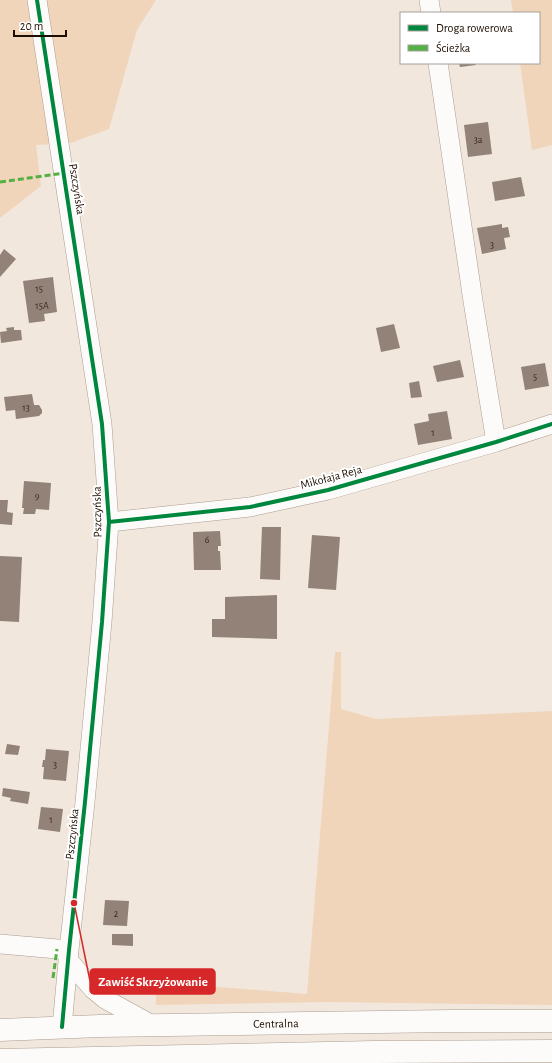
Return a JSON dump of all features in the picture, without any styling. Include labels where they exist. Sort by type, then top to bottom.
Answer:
[{"type":"main road","name":"Centralna","points":[[0,1030],[62,1027],[451,1021],[552,1021]]},
{"type":"main road","points":[[52,1061],[62,1027]]},
{"type":"main road","points":[[0,1060],[112,1061],[374,1052],[552,1051]]},
{"type":"street","name":"Pszczyńska","points":[[37,0],[102,424],[109,522],[102,622],[87,786],[62,1027]]},
{"type":"street","points":[[429,0],[431,12]]},
{"type":"street","points":[[438,64],[473,301],[496,442]]},
{"type":"street","name":"Mikołaja Reja","points":[[109,522],[250,507],[328,490],[496,442],[552,424]]},
{"type":"street","points":[[0,944],[69,955],[93,989],[105,999],[154,1026]]},
{"type":"shaded area","points":[[0,0],[156,0],[137,30],[109,129],[71,143],[36,145],[41,186],[0,218]]},
{"type":"shaded area","points":[[511,0],[552,0],[552,145],[532,150],[520,64],[540,64],[540,12],[513,12]]},
{"type":"shaded area","points":[[335,652],[341,652],[341,709],[376,719],[552,711],[552,1005],[330,1002],[156,1005],[156,982],[307,994]]},
{"type":"building","points":[[459,64],[476,65],[460,67]]},
{"type":"building","points":[[488,122],[492,154],[468,157],[464,125]]},
{"type":"building","points":[[521,177],[525,196],[495,201],[492,182]]},
{"type":"building","points":[[502,224],[502,228],[508,227],[510,237],[504,238],[506,249],[482,254],[477,228]]},
{"type":"building","points":[[4,249],[16,259],[0,277],[0,255]]},
{"type":"building","points":[[53,277],[57,312],[44,314],[45,321],[29,323],[23,281]]},
{"type":"building","points":[[394,324],[400,348],[381,352],[376,328]]},
{"type":"building","points":[[14,327],[14,330],[21,330],[22,340],[1,343],[0,332],[7,331],[6,328]]},
{"type":"building","points":[[460,360],[464,377],[437,382],[433,366]]},
{"type":"building","points":[[545,363],[549,386],[525,390],[521,367]]},
{"type":"building","points":[[419,381],[422,397],[411,398],[409,383]]},
{"type":"building","points":[[32,394],[34,405],[39,405],[42,410],[42,413],[39,416],[16,419],[15,410],[6,411],[4,397]]},
{"type":"building","points":[[447,411],[452,439],[418,445],[414,424],[429,421],[428,414]]},
{"type":"building","points":[[24,481],[51,483],[49,510],[36,509],[35,514],[23,514]]},
{"type":"building","points":[[0,500],[8,500],[7,512],[13,513],[12,525],[0,524]]},
{"type":"building","points":[[262,527],[281,527],[280,580],[260,579]]},
{"type":"building","points":[[220,531],[221,546],[218,546],[218,551],[220,551],[221,570],[194,570],[193,532]]},
{"type":"building","points":[[312,535],[340,537],[336,590],[308,588]]},
{"type":"building","points":[[0,556],[22,557],[19,622],[0,621]]},
{"type":"building","points":[[277,595],[277,639],[212,637],[212,619],[225,619],[225,597]]},
{"type":"building","points":[[7,744],[20,746],[18,755],[5,754]]},
{"type":"building","points":[[46,749],[69,751],[66,781],[43,779],[44,767],[42,767],[43,760],[45,760]]},
{"type":"building","points":[[3,788],[30,792],[28,804],[10,801],[11,798],[2,796]]},
{"type":"building","points":[[41,807],[63,809],[60,832],[38,829]]},
{"type":"building","points":[[105,900],[129,901],[127,926],[103,925]]},
{"type":"building","points":[[112,934],[133,934],[133,946],[112,945]]},
{"type":"marked path","points":[[0,182],[65,173]]},
{"type":"marked path","points":[[53,978],[57,949]]},
{"type":"cycle path","points":[[37,0],[102,424],[109,522],[102,622],[62,1027]]},
{"type":"cycle path","points":[[109,522],[250,507],[328,490],[496,442],[552,424]]},
{"type":"place","name":"Zawiść Skrzyżowanie","points":[[74,903]]}]
